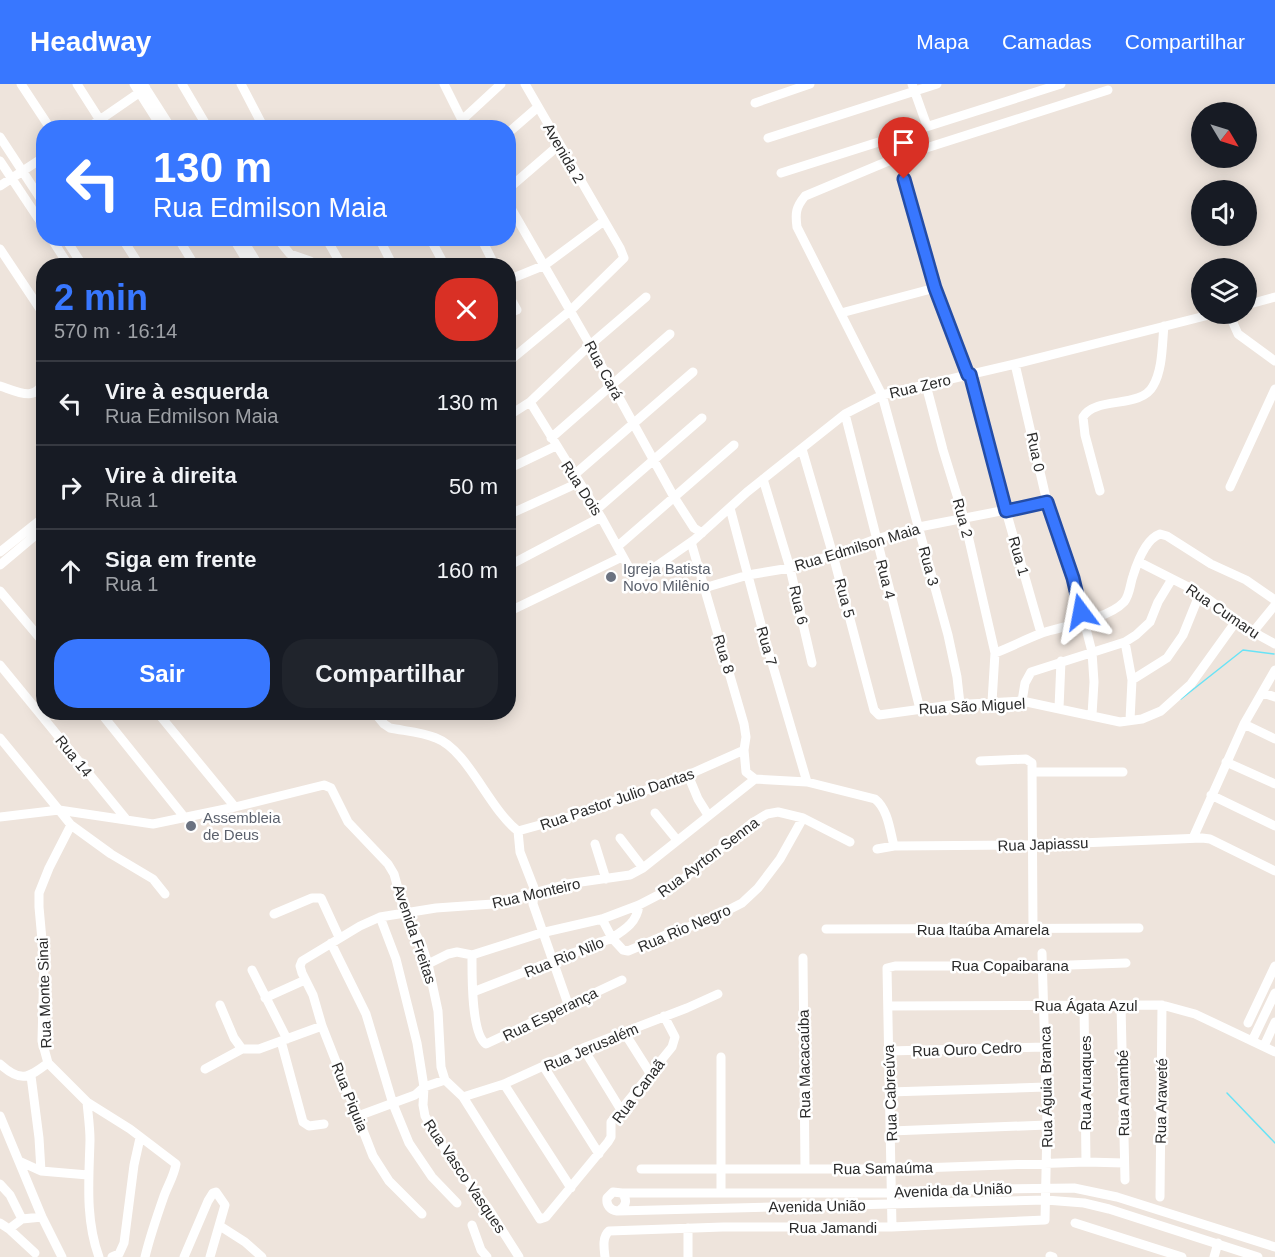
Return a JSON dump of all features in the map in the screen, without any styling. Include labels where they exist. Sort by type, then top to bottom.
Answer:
[{"type":"street","points":[[21,84],[45,120]]},
{"type":"street","points":[[77,84],[101,120]]},
{"type":"street","points":[[182,84],[203,120]]},
{"type":"street","points":[[241,84],[260,120]]},
{"type":"street","points":[[444,84],[462,120]]},
{"type":"street","points":[[468,120],[501,84]]},
{"type":"street","name":"Avenida 2","points":[[525,84],[623,255],[619,264],[571,310]]},
{"type":"street","points":[[755,102],[810,84]]},
{"type":"street","points":[[768,138],[914,88],[937,84]]},
{"type":"street","points":[[781,173],[1061,84]]},
{"type":"street","points":[[106,120],[140,87]]},
{"type":"street","points":[[140,87],[158,120]]},
{"type":"street","points":[[140,87],[165,120]]},
{"type":"street","points":[[914,88],[927,126]]},
{"type":"street","points":[[898,157],[1108,90]]},
{"type":"street","points":[[516,126],[538,107]]},
{"type":"street","points":[[0,137],[36,192]]},
{"type":"street","points":[[516,182],[559,145]]},
{"type":"street","name":"Rua 1","points":[[898,157],[935,288],[969,375],[1041,633]]},
{"type":"street","name":"Rua 3","points":[[898,157],[805,196],[795,212],[797,227],[882,395],[948,635],[960,704]]},
{"type":"street","points":[[0,161],[36,215]]},
{"type":"street","points":[[0,186],[36,163]]},
{"type":"street","name":"Rua Cará","points":[[516,216],[591,345],[652,460],[698,531]]},
{"type":"street","points":[[516,277],[545,265],[604,221]]},
{"type":"street","points":[[284,246],[290,254],[304,258]]},
{"type":"street","points":[[0,249],[36,303]]},
{"type":"street","points":[[841,313],[935,288]]},
{"type":"street","points":[[516,411],[530,402],[646,297]]},
{"type":"street","points":[[1257,302],[1275,297]]},
{"type":"street","points":[[516,355],[571,310]]},
{"type":"street","name":"Rua Zero","points":[[633,575],[639,579],[693,541],[698,531],[730,508],[845,414],[882,395],[1191,319]]},
{"type":"street","points":[[1234,324],[1238,334],[1275,361]]},
{"type":"street","points":[[1100,491],[1085,435],[1083,417],[1092,409],[1140,397],[1152,388],[1159,367],[1164,326]]},
{"type":"street","points":[[516,464],[554,442],[670,334]]},
{"type":"street","name":"Rua 0","points":[[1015,364],[1047,502],[1073,578],[1092,652],[1094,682],[1092,715]]},
{"type":"street","points":[[516,511],[576,479],[633,424],[693,372]]},
{"type":"street","name":"Rua 2","points":[[926,385],[964,518],[995,653]]},
{"type":"street","points":[[0,386],[31,394],[36,392]]},
{"type":"street","points":[[1230,487],[1275,388]]},
{"type":"street","name":"Rua Dois","points":[[530,402],[599,514],[633,575]]},
{"type":"street","name":"Rua 4","points":[[845,414],[920,709]]},
{"type":"street","points":[[516,561],[599,514],[652,460],[702,418]]},
{"type":"street","points":[[618,546],[734,445]]},
{"type":"street","name":"Rua 5","points":[[802,449],[866,678]]},
{"type":"street","name":"Rua 6","points":[[763,479],[790,568],[813,663]]},
{"type":"street","name":"Rua Edmilson Maia","points":[[704,588],[748,574],[790,568],[919,527],[1047,502]]},
{"type":"street","name":"Rua 7","points":[[730,508],[807,782]]},
{"type":"street","points":[[0,552],[36,523]]},
{"type":"street","points":[[0,565],[36,535]]},
{"type":"street","points":[[992,702],[995,653],[1041,633],[1084,621],[1124,602],[1139,562],[1156,535],[1167,536],[1211,564],[1246,580],[1275,600]]},
{"type":"street","name":"Rua 8","points":[[693,541],[704,588],[744,724],[746,737],[744,750]]},
{"type":"street","points":[[516,608],[622,557]]},
{"type":"street","name":"Rua Cumaru","points":[[1139,562],[1200,593],[1253,632],[1275,644]]},
{"type":"street","points":[[1022,701],[1025,683],[1031,672],[1125,642],[1150,622],[1158,602],[1172,579]]},
{"type":"street","points":[[0,591],[36,634]]},
{"type":"street","points":[[1132,680],[1167,658],[1183,635],[1200,593]]},
{"type":"street","points":[[1253,632],[1275,605]]},
{"type":"street","name":"Rua São Miguel","points":[[866,678],[874,710],[879,715],[960,704],[1022,701],[1120,722],[1142,719],[1161,711],[1191,684],[1237,620]]},
{"type":"street","points":[[1125,642],[1132,680],[1130,720]]},
{"type":"street","points":[[1059,708],[1060,661]]},
{"type":"street","name":"Rua 14","points":[[0,665],[36,709]]},
{"type":"street","points":[[1192,838],[1244,724],[1275,670]]},
{"type":"street","points":[[1263,693],[1275,697]]},
{"type":"street","name":"Rua 14","points":[[45,720],[126,819]]},
{"type":"street","points":[[106,720],[185,818]]},
{"type":"street","points":[[0,806],[4,816],[59,810],[153,824],[235,807],[164,720]]},
{"type":"street","points":[[381,720],[390,728],[435,737],[446,743],[463,761],[504,819],[518,831],[520,852],[533,883],[533,904],[541,933],[554,962],[568,1004]]},
{"type":"street","points":[[1244,724],[1275,739]]},
{"type":"street","points":[[0,738],[71,825],[111,854],[153,879],[165,894]]},
{"type":"street","points":[[744,750],[746,772],[755,779],[807,782],[875,799],[886,815],[894,846]]},
{"type":"street","name":"Rua Pastor Julio Dantas","points":[[518,831],[576,815],[688,775],[744,750]]},
{"type":"street","points":[[980,761],[1026,759],[1032,763],[1033,929]]},
{"type":"street","points":[[1226,762],[1275,784]]},
{"type":"street","points":[[1033,772],[1123,772]]},
{"type":"street","points":[[688,775],[708,815]]},
{"type":"street","name":"Rua Monteiro","points":[[300,966],[305,958],[380,917],[493,904],[567,884],[630,875],[644,868],[755,779]]},
{"type":"street","name":"Avenida Freitas","points":[[235,807],[312,787],[325,785],[331,788],[347,820],[388,864],[394,874],[405,913],[428,964],[437,1004],[441,1067],[445,1080]]},
{"type":"street","points":[[1211,795],[1275,826]]},
{"type":"street","name":"Rua Ayrton Senna","points":[[428,964],[448,954],[457,952],[472,955],[541,933],[602,919],[639,905],[682,880],[752,823],[767,814],[778,812],[803,818],[850,842]]},
{"type":"street","points":[[655,813],[677,840]]},
{"type":"street","name":"Rua Rio Negro","points":[[612,938],[623,950],[628,951],[680,928],[703,922],[742,903],[758,888],[780,859],[803,818]]},
{"type":"street","name":"Rua Monte Sinai","points":[[71,825],[41,886],[39,899],[44,962],[42,1041],[48,1063],[87,1102],[176,1164],[145,1257]]},
{"type":"street","points":[[620,838],[644,868]]},
{"type":"street","name":"Rua Japiassu","points":[[877,849],[894,846],[1032,845],[1192,838],[1210,839],[1275,871]]},
{"type":"street","points":[[595,844],[606,879]]},
{"type":"street","points":[[274,914],[312,898],[321,898],[335,940],[366,1014],[393,1104],[409,1143],[432,1177],[457,1203]]},
{"type":"street","name":"Rua Rio Nilo","points":[[473,992],[612,938],[625,930],[638,916],[639,905]]},
{"type":"street","name":"Rua Vasco Vasques","points":[[380,917],[403,987],[417,1043],[424,1087],[425,1116],[519,1257]]},
{"type":"street","points":[[602,919],[612,938]]},
{"type":"street","name":"Rua Itaúba Amarela","points":[[826,930],[1139,928]]},
{"type":"street","name":"Rua Águia Branca","points":[[1042,953],[1047,1125],[1046,1218],[1044,1221]]},
{"type":"street","points":[[472,955],[473,992]]},
{"type":"street","name":"Rua Macacaúba","points":[[803,958],[805,1169]]},
{"type":"street","name":"Rua Copaibarana","points":[[895,966],[1043,966],[1126,963]]},
{"type":"street","name":"Rua Piquia","points":[[300,966],[313,994],[322,1026],[373,1156],[389,1181],[422,1214]]},
{"type":"street","name":"Rua Cabreúva","points":[[892,1227],[887,970],[895,966]]},
{"type":"street","points":[[1248,1023],[1275,966]]},
{"type":"street","points":[[252,970],[284,1040],[303,1122],[309,1126],[324,1124]]},
{"type":"street","points":[[265,998],[305,980]]},
{"type":"street","name":"Rua Esperança","points":[[473,992],[480,1038],[483,1042],[492,1042],[622,980]]},
{"type":"street","points":[[1252,1041],[1273,1004],[1275,993]]},
{"type":"street","name":"Rua Jerusalém","points":[[463,1097],[504,1084],[583,1048],[718,994]]},
{"type":"street","points":[[220,1005],[234,1038],[242,1049]]},
{"type":"street","name":"Rua Aruaques","points":[[1084,1005],[1086,1162]]},
{"type":"street","name":"Rua Anambé","points":[[1121,1005],[1125,1180]]},
{"type":"street","name":"Rua Ágata Azul","points":[[888,1006],[1162,1005],[1195,1014],[1275,1052]]},
{"type":"street","name":"Rua Araweté","points":[[1160,1197],[1162,1005]]},
{"type":"street","name":"Rua Canaã","points":[[463,1097],[538,1217],[543,1219],[599,1154],[611,1137],[611,1122],[675,1042],[675,1037],[664,1016]]},
{"type":"street","points":[[1264,1046],[1275,1022]]},
{"type":"street","points":[[205,1069],[242,1049],[253,1050],[322,1026]]},
{"type":"street","points":[[624,1032],[650,1073]]},
{"type":"street","name":"Rua Ouro Cedro","points":[[888,1051],[1045,1047]]},
{"type":"street","points":[[583,1048],[621,1110]]},
{"type":"street","points":[[721,1057],[722,1193]]},
{"type":"street","points":[[0,1064],[15,1076],[31,1076],[48,1063]]},
{"type":"street","points":[[544,1067],[599,1154]]},
{"type":"street","points":[[31,1076],[42,1172]]},
{"type":"street","points":[[358,1116],[415,1095],[424,1087],[445,1080],[463,1097]]},
{"type":"street","points":[[504,1084],[572,1188]]},
{"type":"street","points":[[889,1092],[1046,1087]]},
{"type":"street","points":[[87,1102],[90,1137],[88,1175],[90,1226],[99,1257]]},
{"type":"street","points":[[0,1116],[42,1216],[62,1257]]},
{"type":"street","points":[[891,1131],[1047,1125]]},
{"type":"street","points":[[112,1257],[118,1254],[124,1244],[134,1165],[140,1138]]},
{"type":"street","points":[[19,1161],[42,1172],[88,1175]]},
{"type":"street","name":"Rua Samaúma","points":[[641,1169],[892,1169],[1047,1163],[1124,1163]]},
{"type":"street","points":[[0,1184],[10,1195],[22,1220]]},
{"type":"street","name":"Avenida da União","points":[[622,1193],[892,1193],[1074,1188],[1117,1197],[1275,1247]]},
{"type":"street","points":[[613,1191],[622,1193],[626,1202],[620,1210],[611,1209],[606,1201],[608,1195],[613,1191]]},
{"type":"street","points":[[184,1257],[213,1193],[219,1195],[225,1205],[210,1257]]},
{"type":"street","name":"Avenida União","points":[[620,1210],[1046,1200],[1084,1203],[1109,1209],[1258,1257]]},
{"type":"street","points":[[722,1208],[723,1227]]},
{"type":"street","points":[[9,1228],[22,1220],[42,1216]]},
{"type":"street","name":"Rua Jamandi","points":[[604,1257],[604,1242],[607,1233],[621,1231],[723,1227],[892,1227],[1044,1221]]},
{"type":"street","points":[[0,1223],[9,1228],[36,1253]]},
{"type":"street","points":[[1075,1223],[1182,1257]]},
{"type":"street","points":[[472,1225],[481,1250],[487,1257]]},
{"type":"street","points":[[220,1226],[245,1242],[262,1257]]},
{"type":"street","points":[[688,1228],[688,1257]]},
{"type":"street","points":[[1214,1257],[1218,1243]]},
{"type":"waterway","points":[[1181,699],[1243,650],[1274,654]]},
{"type":"waterway","points":[[1227,1093],[1275,1143]]},
{"type":"place","name":"Igreja Batista Novo Milênio","points":[[611,577]]},
{"type":"place","name":"Assembleia de Deus","points":[[191,826]]},
{"type":"route","points":[[904,179],[935,288],[968,375],[970,374],[1006,511],[1047,502],[1073,578],[1081,612]]}]
